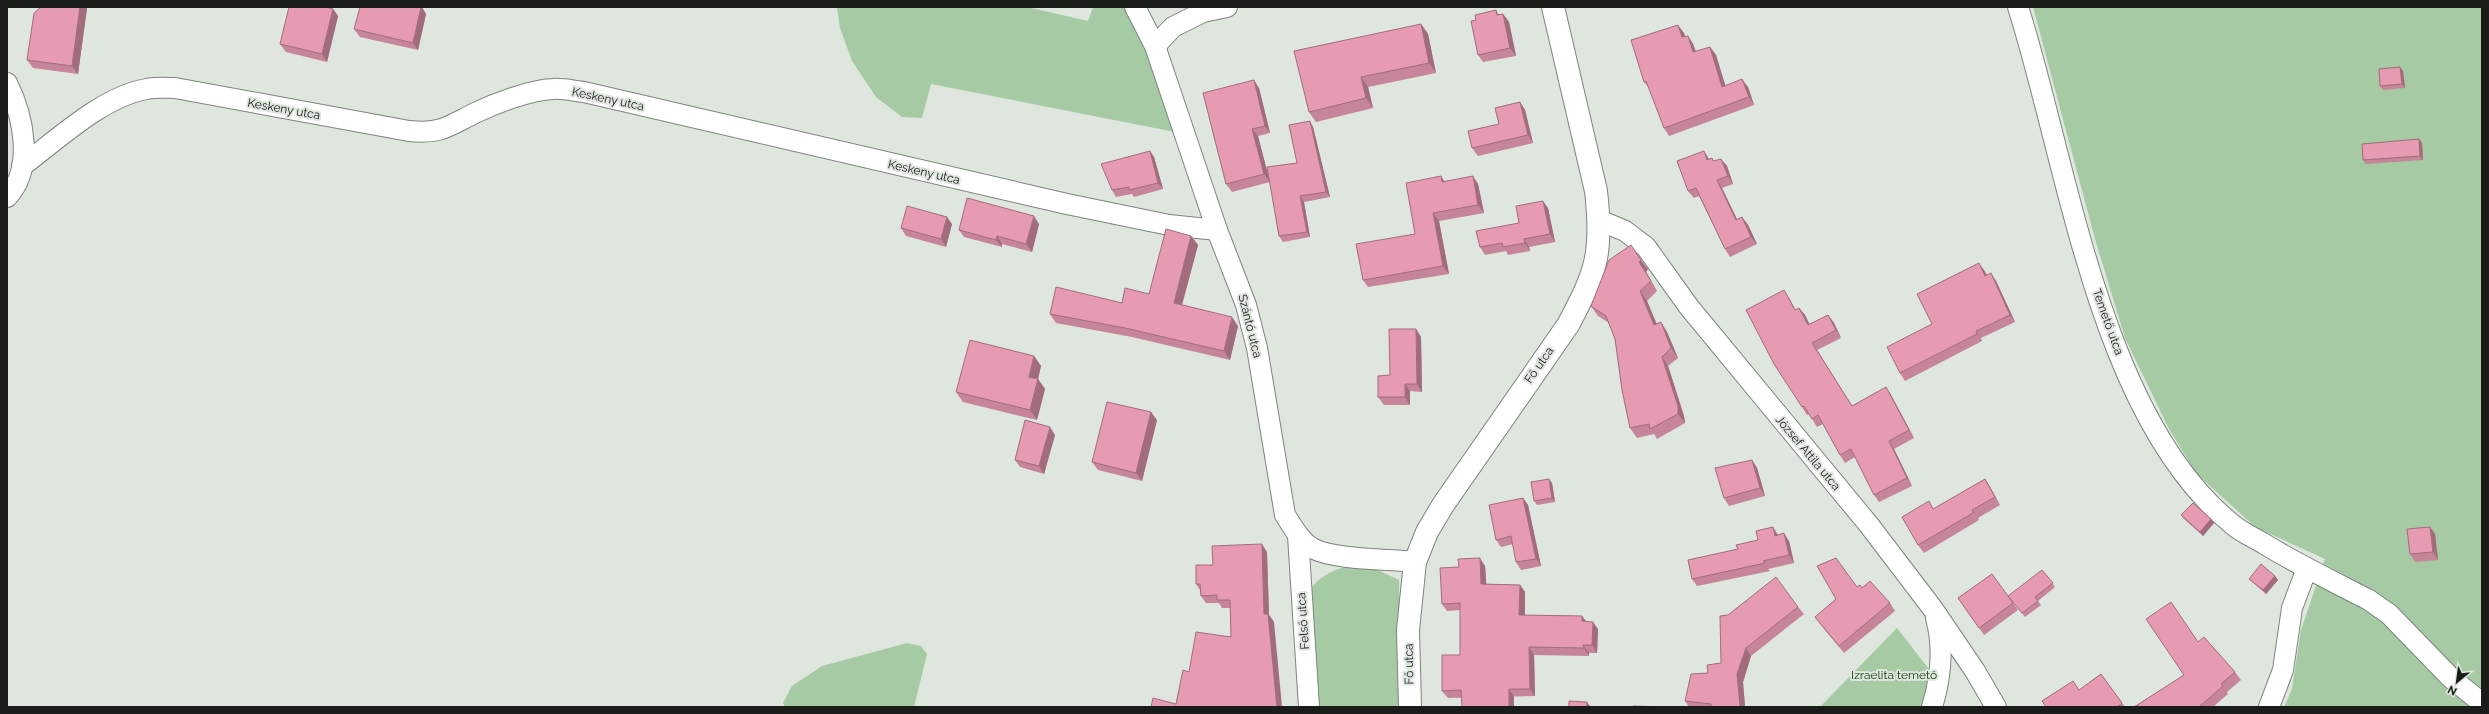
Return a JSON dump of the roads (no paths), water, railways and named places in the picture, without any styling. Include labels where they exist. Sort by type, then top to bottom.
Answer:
[{"type":"street","name":"Szántó utca","points":[[1135,7],[1155,46],[1217,230],[1246,305],[1257,348],[1285,515],[1298,536],[1312,548],[1329,554],[1415,562]]},
{"type":"street","points":[[1155,46],[1173,27],[1203,12],[1227,7]]},
{"type":"street","name":"Fő utca","points":[[1410,707],[1408,630],[1415,562],[1427,532],[1443,505],[1568,325],[1584,295],[1597,262],[1599,220],[1596,191],[1553,7]]},
{"type":"street","name":"Temető utca","points":[[2018,7],[2102,309],[2128,376],[2155,432],[2184,474],[2211,506],[2233,526],[2307,568],[2369,600],[2389,614],[2451,678],[2482,703]]},
{"type":"street","points":[[7,83],[19,110],[24,142],[22,166],[11,193],[7,197]]},
{"type":"street","name":"Keskeny utca","points":[[22,166],[99,109],[124,95],[148,89],[175,88],[394,129],[428,133],[452,127],[475,113],[532,92],[554,88],[584,92],[1067,204],[1169,225],[1217,230]]},
{"type":"street","name":"József Attila utca","points":[[1599,220],[1625,231],[1646,247],[1689,307],[1868,525],[1933,609],[1975,672],[1996,707]]},
{"type":"street","name":"Felső utca","points":[[1298,536],[1309,707]]},
{"type":"street","points":[[2269,707],[2282,670],[2292,608],[2307,568]]},
{"type":"street","points":[[1932,707],[1940,674],[1941,650],[1940,634],[1933,609]]},
{"type":"park label","name":"Izraelita temető","points":[[1894,675]]}]
